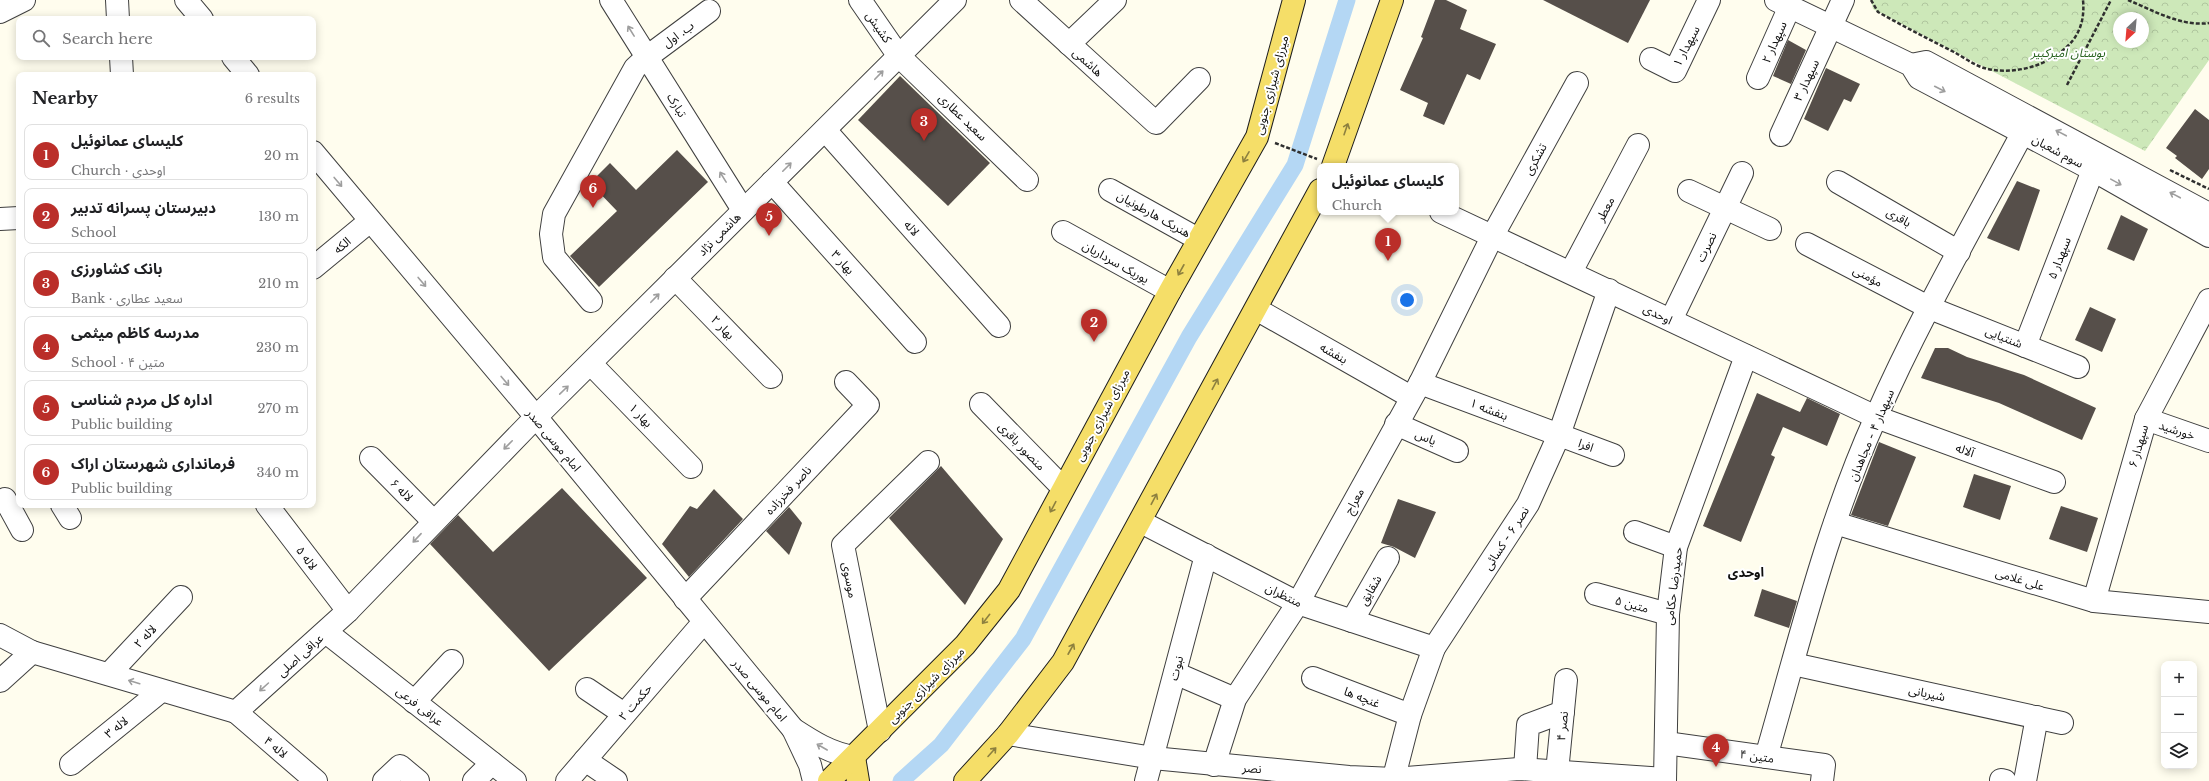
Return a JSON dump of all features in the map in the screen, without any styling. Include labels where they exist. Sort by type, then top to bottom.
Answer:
[{"type":"main road","name":"میرزای شیرازی جنوبی","points":[[830,781],[965,645],[1009,590],[1198,239],[1258,137],[1294,0]]},
{"type":"main road","points":[[1336,163],[1392,0]]},
{"type":"main road","points":[[965,781],[1008,734],[1063,662],[1141,522],[1317,196]]},
{"type":"main road","points":[[854,757],[858,781]]},
{"type":"street","points":[[0,12],[24,0]]},
{"type":"street","points":[[117,0],[118,16]]},
{"type":"street","points":[[186,0],[199,16]]},
{"type":"street","name":"تبارک","points":[[611,0],[743,210]]},
{"type":"street","name":"کشیش","points":[[860,0],[898,55]]},
{"type":"street","name":"هاشمی نژاد","points":[[536,417],[591,364],[898,55],[955,0]]},
{"type":"street","name":"هاشمی","points":[[1021,0],[1156,123],[1199,79]]},
{"type":"street","points":[[1068,44],[1115,0]]},
{"type":"street","name":"سپهدار ۱","points":[[1651,59],[1675,71],[1709,0]]},
{"type":"street","name":"سپهدار ۳","points":[[1781,135],[1843,0]]},
{"type":"street","name":"سوم شعبان","points":[[1783,3],[1911,65],[1919,78],[2093,170],[2209,236]]},
{"type":"street","name":"سپهدار ۲","points":[[1758,78],[1783,3]]},
{"type":"street","name":"ب. اول","points":[[591,301],[554,257],[551,234],[554,214],[636,68],[647,56],[709,11]]},
{"type":"street","name":"سعید عطاری","points":[[898,55],[1027,180]]},
{"type":"street","points":[[121,60],[122,72]]},
{"type":"street","points":[[236,60],[246,72]]},
{"type":"street","name":"سوم شعبان","points":[[1911,65],[1926,62],[2208,212]]},
{"type":"street","name":"تشکری","points":[[1493,235],[1577,83]]},
{"type":"street","name":"لاله","points":[[825,130],[999,326]]},
{"type":"street","name":"سپهدار ۴ - مجاهدان","points":[[1766,757],[1835,523],[1876,417],[1930,308],[2022,132]]},
{"type":"street","name":"معطر","points":[[1571,272],[1638,145]]},
{"type":"street","name":"امام موسی صدر","points":[[316,156],[536,417],[703,623],[793,729],[810,765],[814,781]]},
{"type":"street","name":"سپهدار ۵","points":[[2025,346],[2093,170]]},
{"type":"street","name":"نصرت","points":[[1671,320],[1742,173]]},
{"type":"street","name":"بهار ۳","points":[[772,182],[915,342]]},
{"type":"street","name":"باقری","points":[[1838,182],[1959,252]]},
{"type":"street","name":"هنریک هارطونیان","points":[[1110,190],[1198,239]]},
{"type":"street","points":[[1689,191],[1770,229]]},
{"type":"street","name":"اوحدی","points":[[1448,215],[1493,235],[1876,417]]},
{"type":"street","points":[[0,219],[16,218]]},
{"type":"street","name":"الکه","points":[[316,266],[370,221]]},
{"type":"street","name":"یوریک سرداریان","points":[[1062,232],[1170,291]]},
{"type":"street","name":"معراج","points":[[1214,765],[1235,699],[1298,603],[1416,390],[1493,235]]},
{"type":"street","name":"مؤمنی","points":[[1807,244],[1930,308]]},
{"type":"street","name":"بهار ۲","points":[[675,278],[771,377]]},
{"type":"street","name":"نصر ۶ - کسائی","points":[[1394,780],[1410,715],[1434,648],[1528,504],[1559,435],[1609,290]]},
{"type":"street","name":"سپهدار ۶","points":[[2094,601],[2146,419],[2209,300]]},
{"type":"street","name":"شنتیایی","points":[[1930,308],[2078,367]]},
{"type":"street","name":"بنفشه","points":[[1256,309],[1416,390]]},
{"type":"street","name":"حمیدرضا حکامی","points":[[1665,780],[1668,614],[1676,547],[1746,356]]},
{"type":"street","name":"بهار ۱","points":[[591,364],[691,467]]},
{"type":"street","name":"ناصر فخرزاده","points":[[685,599],[868,405],[846,382]]},
{"type":"street","name":"بنفشه ۱","points":[[1416,390],[1559,435]]},
{"type":"street","name":"منصور باقری","points":[[981,404],[1063,488]]},
{"type":"street","name":"عراقی اصلی","points":[[236,712],[348,611],[433,521],[536,417]]},
{"type":"street","name":"آلاله","points":[[1876,417],[2054,482]]},
{"type":"street","name":"خورشید","points":[[2146,419],[2209,440]]},
{"type":"street","name":"یاس","points":[[1396,424],[1457,451]]},
{"type":"street","name":"افرا","points":[[1559,435],[1613,455]]},
{"type":"street","name":"لاله ۶","points":[[371,458],[433,521]]},
{"type":"street","name":"موسوی","points":[[880,731],[843,545],[928,462]]},
{"type":"street","points":[[8,494],[22,530]]},
{"type":"street","name":"لاله ۵","points":[[269,508],[348,611]]},
{"type":"street","name":"منتظران","points":[[1141,522],[1298,603],[1434,648]]},
{"type":"street","name":"علی غلامی","points":[[1835,523],[2094,601],[2209,612]]},
{"type":"street","points":[[1635,532],[1676,547]]},
{"type":"street","name":"نبوت","points":[[1146,781],[1206,555]]},
{"type":"street","name":"شقایق","points":[[1352,621],[1388,558]]},
{"type":"street","name":"متین ۵","points":[[1596,594],[1668,614]]},
{"type":"street","name":"لاله ۲","points":[[109,674],[182,597]]},
{"type":"street","name":"حکمت ۲","points":[[567,781],[703,623]]},
{"type":"street","name":"عراقی فرعی","points":[[326,632],[515,781]]},
{"type":"street","points":[[0,635],[32,652],[236,712]]},
{"type":"street","points":[[0,681],[32,652]]},
{"type":"street","points":[[414,702],[452,661]]},
{"type":"street","name":"شیربانی","points":[[1793,664],[2062,723]]},
{"type":"street","points":[[1175,673],[1235,699]]},
{"type":"street","name":"غنچه ها","points":[[1314,678],[1410,715]]},
{"type":"street","name":"نصر ۴","points":[[1557,772],[1566,680]]},
{"type":"street","points":[[587,689],[624,714]]},
{"type":"street","name":"لاله ۳","points":[[71,764],[161,691]]},
{"type":"street","name":"لاله ۴","points":[[236,712],[316,781]]},
{"type":"street","points":[[1521,773],[1528,726],[1563,712]]},
{"type":"street","points":[[2025,781],[2037,717]]},
{"type":"street","name":"امام موسی صدر","points":[[793,729],[827,750],[854,757]]},
{"type":"street","name":"نصر","points":[[1008,734],[1153,758],[1349,777],[1394,780],[1557,772],[1590,778],[1665,780]]},
{"type":"street","name":"متین ۴","points":[[1666,743],[1766,757],[1823,773]]},
{"type":"street","points":[[585,760],[616,781]]},
{"type":"street","points":[[474,781],[492,763]]},
{"type":"street","points":[[384,781],[400,766],[418,781]]},
{"type":"path","points":[[1871,0],[1878,12],[1983,68],[2004,70],[2039,64],[2052,58],[2067,47],[2075,39],[2082,23],[2083,0]]},
{"type":"path","points":[[2067,85],[2111,0]]},
{"type":"path","points":[[2128,0],[2158,13],[2183,21],[2209,23]]},
{"type":"path","points":[[1275,143],[1313,157]]},
{"type":"green space","name":"بوستان امیرکبیر","points":[[1871,0],[2209,0],[2209,60],[2145,151],[1873,9]]},
{"type":"building","points":[[1435,0],[1446,0],[1467,10],[1460,29],[1496,44],[1480,80],[1467,74],[1444,125],[1423,116],[1428,103],[1400,90],[1423,38],[1421,37]]},
{"type":"building","points":[[1543,0],[1650,0],[1628,43]]},
{"type":"building","points":[[1788,40],[1806,50],[1791,84],[1773,76]]},
{"type":"building","points":[[1826,68],[1860,84],[1851,102],[1844,99],[1828,131],[1804,119]]},
{"type":"building","points":[[900,76],[990,163],[948,206],[858,120]]},
{"type":"building","points":[[2195,109],[2209,120],[2209,169],[2202,179],[2175,158],[2177,156],[2166,148]]},
{"type":"building","points":[[677,150],[708,182],[599,287],[570,256],[617,211],[590,183],[610,163],[636,190]]},
{"type":"building","points":[[2017,181],[2040,190],[2019,251],[1987,238]]},
{"type":"building","points":[[2121,215],[2148,229],[2134,261],[2107,249]]},
{"type":"building","points":[[2090,307],[2116,319],[2102,352],[2075,340]]},
{"type":"building","points":[[1935,348],[1948,348],[1967,357],[2024,375],[2096,408],[2082,440],[1999,403],[1921,378]]},
{"type":"building","points":[[1757,393],[1800,412],[1807,398],[1840,414],[1827,446],[1783,427],[1771,455],[1775,457],[1741,542],[1703,526]]},
{"type":"building","points":[[1879,442],[1916,457],[1888,526],[1851,515]]},
{"type":"building","points":[[941,466],[1003,539],[965,605],[889,518]]},
{"type":"building","points":[[1974,474],[2011,486],[2000,520],[1963,507]]},
{"type":"building","points":[[562,488],[647,578],[549,671],[430,544],[458,515],[493,552]]},
{"type":"building","points":[[714,489],[743,519],[689,577],[662,544],[690,506],[697,509]]},
{"type":"building","points":[[1398,499],[1436,512],[1415,558],[1394,547],[1381,543]]},
{"type":"building","points":[[2061,506],[2098,518],[2087,552],[2049,539]]},
{"type":"building","points":[[789,507],[802,523],[789,555],[766,531]]},
{"type":"building","points":[[1762,589],[1797,601],[1789,628],[1754,616]]},
{"type":"waterway","points":[[901,781],[941,745],[1023,639],[1189,337],[1295,165],[1347,0]]},
{"type":"place","name":"بانک کشاورزی","points":[[924,141]]},
{"type":"place","name":"فرمانداری شهرستان اراک","points":[[593,208]]},
{"type":"place","name":"اداره کل مردم شناسی","points":[[769,236]]},
{"type":"place","name":"کلیسای عمانوئیل","points":[[1388,261]]},
{"type":"place","name":"دبیرستان پسرانه تدبیر","points":[[1094,342]]},
{"type":"place","name":"مدرسه كاظم ميثمى","points":[[1716,767]]},
{"type":"district","name":"اوحدی","points":[[1746,572]]}]
